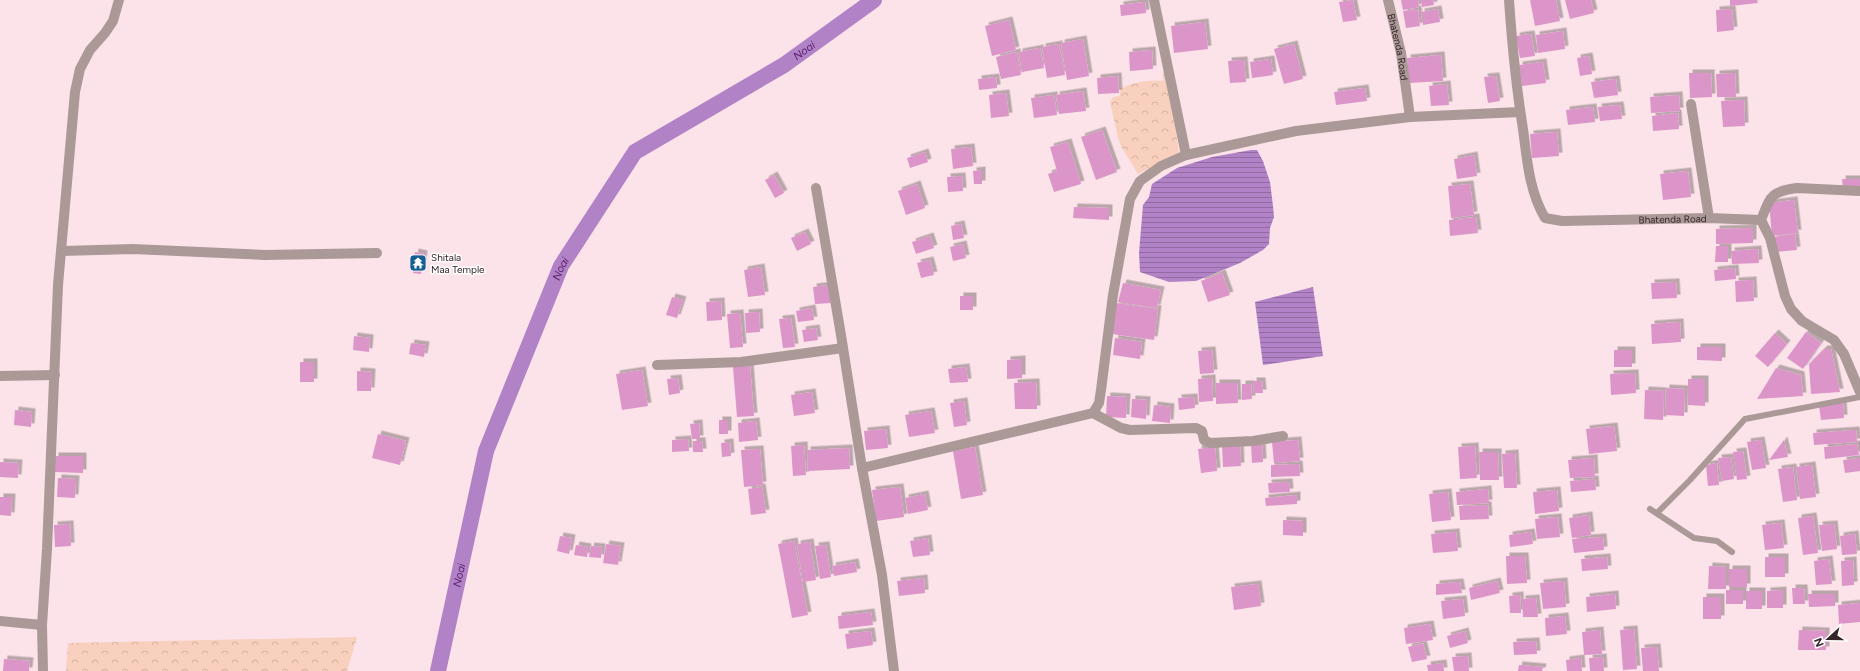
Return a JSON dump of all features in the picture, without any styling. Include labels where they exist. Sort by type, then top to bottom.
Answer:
[{"type":"street","points":[[42,671],[42,625],[48,549],[58,285],[75,92],[80,69],[90,50],[113,21],[119,0]]},
{"type":"street","points":[[1154,0],[1186,155]]},
{"type":"street","name":"Bhatenda Road","points":[[1388,0],[1401,53],[1410,117]]},
{"type":"street","name":"Bhatenda Road","points":[[1509,0],[1512,57],[1529,173],[1536,202],[1545,218],[1562,221],[1709,218],[1761,220]]},
{"type":"street","points":[[1691,104],[1709,218]]},
{"type":"street","points":[[1094,413],[1099,403],[1113,295],[1130,199],[1140,181],[1161,166],[1186,155],[1296,131],[1410,117],[1520,112]]},
{"type":"street","points":[[816,188],[862,468],[882,575],[894,671]]},
{"type":"street","points":[[1860,191],[1797,188],[1787,189],[1777,192],[1770,198],[1761,220],[1770,238],[1785,296],[1791,309],[1802,321],[1834,340],[1844,354],[1860,392]]},
{"type":"street","points":[[62,251],[133,249],[265,255],[377,253]]},
{"type":"street","points":[[657,366],[741,362],[843,348]]},
{"type":"street","points":[[0,376],[55,375]]},
{"type":"street","points":[[862,468],[1094,413],[1121,428],[1130,430],[1196,428],[1202,431],[1204,440],[1210,442],[1253,441],[1283,436]]},
{"type":"street","points":[[0,621],[42,625]]},
{"type":"lane","points":[[1657,513],[1690,480],[1745,419],[1860,397]]},
{"type":"lane","points":[[1650,510],[1657,513],[1694,538],[1717,541],[1732,552]]},
{"type":"green space","points":[[1163,70],[1167,71],[1179,153],[1138,174],[1122,148],[1118,138],[1110,102],[1113,97],[1120,96],[1120,89],[1130,85],[1141,82],[1163,81]]},
{"type":"green space","points":[[357,637],[347,671],[66,671],[68,643]]},
{"type":"shaded area","points":[[1257,150],[1263,161],[1270,182],[1274,217],[1270,228],[1269,244],[1263,250],[1240,263],[1196,281],[1169,282],[1140,272],[1139,253],[1143,205],[1149,197],[1152,184],[1177,168],[1212,157]]},
{"type":"shaded area","points":[[1313,287],[1323,356],[1263,365],[1255,302]]},
{"type":"building","points":[[1353,0],[1357,20],[1343,22],[1339,2]]},
{"type":"building","points":[[1401,0],[1418,0],[1419,7],[1403,10]]},
{"type":"building","points":[[1421,0],[1433,0],[1434,5],[1422,7]]},
{"type":"building","points":[[1530,0],[1556,0],[1560,21],[1535,26]]},
{"type":"building","points":[[1565,0],[1591,0],[1594,13],[1570,19]]},
{"type":"building","points":[[1730,0],[1757,0],[1758,3],[1730,6]]},
{"type":"building","points":[[1145,2],[1146,13],[1121,16],[1120,5]]},
{"type":"building","points":[[1418,9],[1420,26],[1406,28],[1403,11]]},
{"type":"building","points":[[1438,9],[1440,22],[1423,25],[1421,12]]},
{"type":"building","points":[[1732,9],[1734,30],[1717,32],[1716,10]]},
{"type":"building","points":[[1009,20],[1016,50],[992,56],[985,26]]},
{"type":"building","points":[[1205,22],[1208,49],[1174,53],[1171,26]]},
{"type":"building","points":[[1563,31],[1565,49],[1538,53],[1536,35]]},
{"type":"building","points":[[1531,34],[1535,56],[1520,58],[1516,36]]},
{"type":"building","points":[[1083,39],[1089,76],[1067,80],[1061,43]]},
{"type":"building","points":[[1059,44],[1065,75],[1047,78],[1042,47]]},
{"type":"building","points":[[1294,44],[1303,79],[1284,84],[1274,49]]},
{"type":"building","points":[[1040,48],[1044,68],[1022,72],[1019,52]]},
{"type":"building","points":[[1152,50],[1153,69],[1130,71],[1129,52]]},
{"type":"building","points":[[1017,52],[1021,75],[1001,79],[996,57]]},
{"type":"building","points":[[1441,55],[1443,81],[1409,83],[1407,58]]},
{"type":"building","points":[[1589,56],[1592,74],[1580,76],[1577,58]]},
{"type":"building","points":[[1271,59],[1273,75],[1252,78],[1250,62]]},
{"type":"building","points":[[1244,60],[1246,82],[1230,83],[1228,61]]},
{"type":"building","points":[[1543,62],[1546,83],[1522,86],[1519,65]]},
{"type":"building","points":[[1689,73],[1711,73],[1712,97],[1690,98]]},
{"type":"building","points":[[1735,73],[1736,97],[1717,97],[1716,74]]},
{"type":"building","points":[[1118,76],[1119,93],[1098,94],[1097,78]]},
{"type":"building","points":[[1496,76],[1500,101],[1488,103],[1484,77]]},
{"type":"building","points":[[996,77],[997,88],[979,90],[978,79]]},
{"type":"building","points":[[1616,79],[1618,95],[1594,98],[1591,82]]},
{"type":"building","points":[[1447,84],[1449,105],[1431,106],[1429,86]]},
{"type":"building","points":[[1365,88],[1367,101],[1336,105],[1334,92]]},
{"type":"building","points":[[1083,91],[1086,111],[1059,114],[1056,95]]},
{"type":"building","points":[[1006,93],[1009,116],[991,118],[989,95]]},
{"type":"building","points":[[1054,95],[1057,115],[1034,118],[1031,98]]},
{"type":"building","points":[[1679,95],[1680,111],[1651,113],[1650,97]]},
{"type":"building","points":[[1744,100],[1745,126],[1723,127],[1721,101]]},
{"type":"building","points":[[1620,105],[1622,119],[1600,121],[1598,107]]},
{"type":"building","points":[[1593,107],[1595,122],[1568,125],[1566,110]]},
{"type":"building","points":[[1678,113],[1679,129],[1653,131],[1652,116]]},
{"type":"building","points":[[1102,130],[1117,172],[1096,180],[1081,137]]},
{"type":"building","points":[[1557,132],[1559,156],[1532,158],[1530,134]]},
{"type":"building","points":[[1068,142],[1081,184],[1054,192],[1048,174],[1057,171],[1050,147]]},
{"type":"building","points":[[971,147],[973,166],[953,169],[951,149]]},
{"type":"building","points":[[925,152],[928,162],[910,168],[907,158]]},
{"type":"building","points":[[1474,155],[1477,176],[1457,179],[1454,159]]},
{"type":"building","points":[[982,170],[982,184],[974,184],[973,171]]},
{"type":"building","points":[[1688,171],[1691,197],[1663,200],[1660,174]]},
{"type":"building","points":[[774,175],[784,193],[775,198],[765,180]]},
{"type":"building","points":[[962,176],[963,191],[948,192],[947,177]]},
{"type":"building","points":[[1842,179],[1860,179],[1860,187],[1843,188]]},
{"type":"building","points":[[917,184],[925,208],[906,215],[898,191]]},
{"type":"building","points":[[1470,184],[1474,215],[1451,218],[1448,186]]},
{"type":"building","points":[[1794,200],[1798,233],[1772,236],[1769,203]]},
{"type":"building","points":[[1074,207],[1109,208],[1109,220],[1073,218]]},
{"type":"building","points":[[1476,217],[1478,233],[1450,236],[1449,220]]},
{"type":"building","points":[[961,224],[964,238],[953,240],[951,226]]},
{"type":"building","points":[[1753,228],[1753,243],[1716,244],[1716,229]]},
{"type":"building","points":[[805,232],[811,244],[797,251],[791,238]]},
{"type":"building","points":[[1795,234],[1797,250],[1775,252],[1773,237]]},
{"type":"building","points":[[930,236],[934,248],[916,254],[912,242]]},
{"type":"building","points":[[963,244],[966,258],[953,261],[950,247]]},
{"type":"building","points":[[1716,246],[1728,246],[1728,262],[1715,262]]},
{"type":"building","points":[[1758,249],[1759,263],[1732,264],[1731,251]]},
{"type":"building","name":"Shitala Maa Temple","points":[[415,252],[424,254],[421,274],[413,273]]},
{"type":"building","points":[[930,260],[934,275],[921,278],[917,263]]},
{"type":"building","points":[[761,267],[765,295],[748,297],[744,270]]},
{"type":"building","points":[[1735,268],[1736,279],[1715,281],[1714,270]]},
{"type":"building","points":[[1222,273],[1230,295],[1208,302],[1201,281]]},
{"type":"building","points":[[1753,280],[1754,301],[1736,302],[1735,281]]},
{"type":"building","points":[[1676,282],[1677,298],[1652,299],[1651,283]]},
{"type":"building","points":[[1123,283],[1161,290],[1157,308],[1118,302]]},
{"type":"building","points":[[829,285],[831,303],[815,304],[813,287]]},
{"type":"building","points":[[960,296],[973,296],[973,310],[960,310]]},
{"type":"building","points":[[672,297],[683,300],[677,318],[666,315]]},
{"type":"building","points":[[721,301],[722,320],[707,321],[706,302]]},
{"type":"building","points":[[1116,303],[1158,309],[1154,340],[1112,334]]},
{"type":"building","points":[[812,308],[814,320],[798,322],[796,311]]},
{"type":"building","points":[[759,312],[760,332],[746,333],[745,313]]},
{"type":"building","points":[[740,313],[743,347],[730,348],[727,314]]},
{"type":"building","points":[[791,318],[795,347],[783,348],[779,319]]},
{"type":"building","points":[[1680,322],[1681,342],[1652,344],[1651,324]]},
{"type":"building","points":[[816,328],[818,340],[804,342],[802,330]]},
{"type":"building","points":[[1806,332],[1821,343],[1803,369],[1787,358]]},
{"type":"building","points":[[1775,333],[1787,344],[1768,367],[1755,356]]},
{"type":"building","points":[[354,336],[370,338],[369,352],[353,350]]},
{"type":"building","points":[[1115,338],[1142,342],[1140,359],[1113,355]]},
{"type":"building","points":[[411,343],[426,345],[424,357],[409,354]]},
{"type":"building","points":[[1697,347],[1722,347],[1722,361],[1697,360]]},
{"type":"building","points":[[1824,349],[1831,349],[1840,392],[1811,394],[1809,364]]},
{"type":"building","points":[[1212,350],[1214,373],[1200,374],[1198,351]]},
{"type":"building","points":[[1614,350],[1632,350],[1632,367],[1614,367]]},
{"type":"building","points":[[1022,359],[1022,378],[1007,379],[1007,360]]},
{"type":"building","points":[[300,362],[314,362],[314,382],[300,382]]},
{"type":"building","points":[[750,366],[754,416],[737,417],[733,367]]},
{"type":"building","points":[[966,367],[968,382],[950,383],[948,369]]},
{"type":"building","points":[[1776,368],[1801,375],[1803,396],[1757,399]]},
{"type":"building","points":[[642,370],[648,406],[622,410],[616,374]]},
{"type":"building","points":[[357,371],[372,372],[371,391],[357,391]]},
{"type":"building","points":[[1635,373],[1636,393],[1611,395],[1610,374]]},
{"type":"building","points":[[678,378],[680,393],[669,395],[667,379]]},
{"type":"building","points":[[1212,378],[1213,401],[1199,402],[1198,379]]},
{"type":"building","points":[[1688,379],[1705,379],[1705,406],[1688,405]]},
{"type":"building","points":[[1253,381],[1262,381],[1263,393],[1254,393]]},
{"type":"building","points":[[1036,382],[1037,409],[1015,409],[1014,383]]},
{"type":"building","points":[[1216,383],[1237,383],[1238,403],[1216,404]]},
{"type":"building","points":[[1242,384],[1251,384],[1252,399],[1242,400]]},
{"type":"building","points":[[1666,388],[1685,389],[1684,416],[1665,415]]},
{"type":"building","points":[[1645,390],[1664,391],[1663,420],[1644,419]]},
{"type":"building","points":[[812,392],[815,413],[794,416],[791,395]]},
{"type":"building","points":[[1107,396],[1127,397],[1126,418],[1106,417]]},
{"type":"building","points":[[1194,397],[1195,408],[1179,410],[1178,398]]},
{"type":"building","points":[[1132,399],[1147,400],[1146,419],[1131,417]]},
{"type":"building","points":[[964,401],[967,425],[954,427],[950,403]]},
{"type":"building","points":[[1843,403],[1844,418],[1821,420],[1819,406]]},
{"type":"building","points":[[1154,405],[1171,407],[1170,423],[1152,421]]},
{"type":"building","points":[[15,410],[32,412],[31,427],[14,425]]},
{"type":"building","points":[[931,411],[935,433],[909,437],[905,415]]},
{"type":"building","points":[[719,420],[728,420],[728,434],[719,434]]},
{"type":"building","points":[[756,421],[758,440],[739,442],[738,423]]},
{"type":"building","points":[[699,423],[700,439],[692,439],[690,424]]},
{"type":"building","points":[[1614,426],[1617,451],[1589,454],[1586,429]]},
{"type":"building","points":[[886,429],[888,448],[866,450],[864,431]]},
{"type":"building","points":[[1856,430],[1857,442],[1814,445],[1813,433]]},
{"type":"building","points":[[378,434],[406,441],[400,465],[372,458]]},
{"type":"building","points":[[688,439],[689,451],[672,452],[672,440]]},
{"type":"building","points":[[1298,440],[1300,461],[1274,463],[1272,442]]},
{"type":"building","points":[[1761,440],[1766,468],[1752,470],[1747,442]]},
{"type":"building","points":[[1784,440],[1788,457],[1769,460]]},
{"type":"building","points":[[693,441],[702,441],[703,452],[693,452]]},
{"type":"building","points":[[730,442],[731,456],[722,457],[721,443]]},
{"type":"building","points":[[1262,443],[1263,462],[1252,463],[1251,444]]},
{"type":"building","points":[[1240,444],[1241,466],[1223,467],[1222,445]]},
{"type":"building","points":[[1857,444],[1859,455],[1825,459],[1824,447]]},
{"type":"building","points":[[804,445],[806,475],[793,476],[791,446]]},
{"type":"building","points":[[1475,446],[1477,478],[1460,479],[1458,447]]},
{"type":"building","points":[[975,447],[983,495],[961,499],[953,451]]},
{"type":"building","points":[[1215,447],[1217,471],[1201,473],[1198,449]]},
{"type":"building","points":[[849,448],[850,469],[808,471],[807,450]]},
{"type":"building","points":[[760,449],[763,485],[744,487],[741,450]]},
{"type":"building","points":[[1743,451],[1747,479],[1737,480],[1733,452]]},
{"type":"building","points":[[1479,452],[1498,452],[1499,480],[1480,480]]},
{"type":"building","points":[[1515,453],[1517,488],[1504,488],[1502,454]]},
{"type":"building","points":[[55,456],[83,456],[83,473],[55,472]]},
{"type":"building","points":[[1731,457],[1734,479],[1722,481],[1718,458]]},
{"type":"building","points":[[1594,458],[1595,477],[1570,478],[1568,460]]},
{"type":"building","points":[[1860,458],[1860,471],[1845,473],[1843,460]]},
{"type":"building","points":[[0,462],[19,463],[18,478],[0,477]]},
{"type":"building","points":[[1717,463],[1719,485],[1708,486],[1706,465]]},
{"type":"building","points":[[1299,464],[1300,476],[1271,477],[1271,465]]},
{"type":"building","points":[[1812,465],[1816,497],[1800,499],[1796,467]]},
{"type":"building","points":[[1793,467],[1797,500],[1783,502],[1778,469]]},
{"type":"building","points":[[58,478],[76,479],[75,498],[57,497]]},
{"type":"building","points":[[1595,479],[1596,490],[1571,492],[1570,481]]},
{"type":"building","points":[[1289,482],[1290,492],[1269,493],[1268,483]]},
{"type":"building","points":[[762,487],[766,513],[751,515],[748,489]]},
{"type":"building","points":[[900,487],[904,517],[876,521],[872,490]]},
{"type":"building","points":[[1488,489],[1489,503],[1457,505],[1456,492]]},
{"type":"building","points":[[1557,490],[1559,511],[1535,514],[1533,492]]},
{"type":"building","points":[[1448,492],[1451,520],[1432,522],[1429,494]]},
{"type":"building","points":[[925,494],[928,510],[908,514],[905,498]]},
{"type":"building","points":[[1297,495],[1297,504],[1266,506],[1265,498]]},
{"type":"building","points":[[0,497],[12,497],[11,516],[0,515]]},
{"type":"building","points":[[1488,505],[1489,519],[1460,520],[1459,506]]},
{"type":"building","points":[[1589,515],[1591,535],[1572,538],[1569,518]]},
{"type":"building","points":[[1813,516],[1818,553],[1803,555],[1798,518]]},
{"type":"building","points":[[1558,517],[1560,537],[1537,539],[1535,519]]},
{"type":"building","points":[[1283,520],[1303,521],[1303,536],[1283,535]]},
{"type":"building","points":[[1781,523],[1784,548],[1765,550],[1762,525]]},
{"type":"building","points":[[70,524],[71,546],[55,547],[54,525]]},
{"type":"building","points":[[1834,524],[1837,549],[1822,551],[1819,525]]},
{"type":"building","points":[[1456,532],[1458,551],[1433,553],[1431,534]]},
{"type":"building","points":[[1531,532],[1533,544],[1510,547],[1509,535]]},
{"type":"building","points":[[1855,534],[1857,554],[1842,555],[1840,536]]},
{"type":"building","points":[[560,536],[572,538],[569,554],[557,551]]},
{"type":"building","points":[[1603,537],[1604,550],[1574,553],[1572,539]]},
{"type":"building","points":[[928,538],[930,555],[913,557],[910,541]]},
{"type":"building","points":[[794,541],[808,615],[792,618],[778,544]]},
{"type":"building","points":[[810,542],[816,580],[803,582],[797,544]]},
{"type":"building","points":[[606,544],[621,546],[618,565],[603,563]]},
{"type":"building","points":[[576,545],[588,547],[587,557],[574,555]]},
{"type":"building","points":[[826,545],[831,577],[820,579],[815,546]]},
{"type":"building","points":[[591,546],[602,547],[601,558],[589,557]]},
{"type":"building","points":[[1506,556],[1525,556],[1527,583],[1507,584]]},
{"type":"building","points":[[1607,557],[1608,569],[1582,571],[1581,559]]},
{"type":"building","points":[[1765,557],[1785,557],[1785,577],[1765,577]]},
{"type":"building","points":[[1829,559],[1832,584],[1816,585],[1814,561]]},
{"type":"building","points":[[1853,560],[1854,585],[1842,586],[1841,561]]},
{"type":"building","points":[[855,562],[857,572],[834,576],[832,566]]},
{"type":"building","points":[[1709,566],[1726,567],[1726,589],[1708,589]]},
{"type":"building","points":[[1729,569],[1747,569],[1747,587],[1729,587]]},
{"type":"building","points":[[924,578],[925,593],[899,596],[897,581]]},
{"type":"building","points":[[1497,581],[1500,593],[1471,600],[1469,588]]},
{"type":"building","points":[[1564,581],[1566,607],[1543,609],[1540,583]]},
{"type":"building","points":[[1460,582],[1462,593],[1436,595],[1436,584]]},
{"type":"building","points":[[1258,584],[1261,606],[1234,610],[1231,587]]},
{"type":"building","points":[[1792,588],[1804,588],[1805,604],[1793,604]]},
{"type":"building","points":[[1726,590],[1743,590],[1743,604],[1726,604]]},
{"type":"building","points":[[1783,590],[1783,608],[1767,608],[1767,591]]},
{"type":"building","points":[[1746,591],[1762,591],[1762,609],[1746,609]]},
{"type":"building","points":[[1615,594],[1616,609],[1587,612],[1586,597]]},
{"type":"building","points":[[1808,594],[1835,594],[1835,606],[1809,607]]},
{"type":"building","points":[[1520,595],[1521,613],[1510,613],[1509,596]]},
{"type":"building","points":[[1703,597],[1721,597],[1721,619],[1703,619]]},
{"type":"building","points":[[1536,598],[1538,617],[1523,617],[1522,599]]},
{"type":"building","points":[[1463,599],[1465,616],[1443,619],[1441,601]]},
{"type":"building","points":[[1860,603],[1860,622],[1839,624],[1838,605]]},
{"type":"building","points":[[871,612],[873,625],[839,629],[838,616]]},
{"type":"building","points":[[1565,616],[1567,634],[1546,636],[1545,618]]},
{"type":"building","points":[[1430,624],[1433,640],[1406,644],[1404,628]]},
{"type":"building","points":[[1634,629],[1637,669],[1623,670],[1620,630]]},
{"type":"building","points":[[1600,630],[1602,654],[1584,655],[1582,632]]},
{"type":"building","points":[[1799,630],[1826,631],[1826,650],[1798,650]]},
{"type":"building","points":[[871,631],[873,645],[847,649],[845,634]]},
{"type":"building","points":[[1465,631],[1468,643],[1450,648],[1447,636]]},
{"type":"building","points":[[1536,641],[1537,654],[1514,655],[1513,642]]},
{"type":"building","points":[[1423,643],[1427,659],[1412,662],[1408,647]]},
{"type":"building","points":[[1657,647],[1659,671],[1643,671],[1641,648]]},
{"type":"building","points":[[1468,656],[1469,671],[1454,671],[1452,657]]},
{"type":"building","points":[[1603,657],[1604,671],[1590,671],[1589,658]]},
{"type":"building","points":[[1581,658],[1582,671],[1567,671],[1566,660]]},
{"type":"building","points":[[4,659],[30,661],[29,671],[3,671]]},
{"type":"building","points":[[1443,663],[1444,671],[1428,671],[1427,665]]},
{"type":"building","points":[[1519,665],[1543,667],[1542,671],[1518,671]]},
{"type":"waterway","name":"Noai","points":[[438,671],[486,451],[561,266],[635,152],[784,65],[874,0]]},
{"type":"place","name":"Shitala Maa Temple","points":[[418,263]]}]
